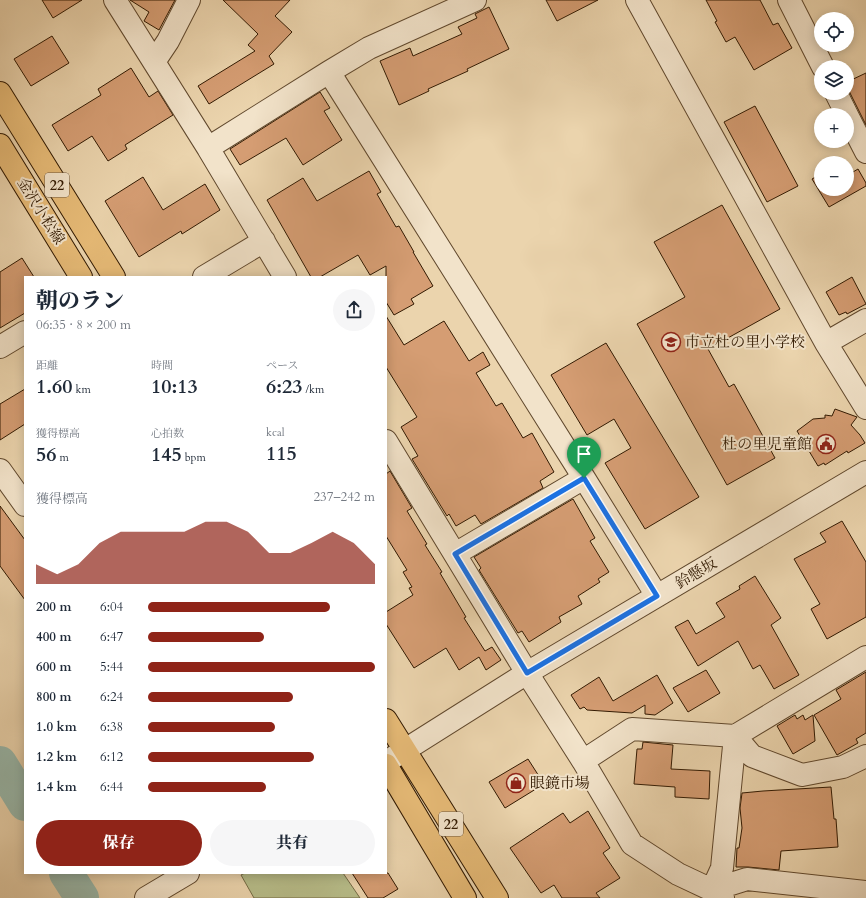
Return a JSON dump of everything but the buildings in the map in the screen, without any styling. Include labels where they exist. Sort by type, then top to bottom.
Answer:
[{"type":"main road","name":"金沢小松線","points":[[0,93],[113,276]]},
{"type":"main road","name":"金沢小松線","points":[[0,145],[80,276]]},
{"type":"main road","name":"22","points":[[387,722],[497,898]]},
{"type":"main road","name":"22","points":[[387,768],[465,898]]},
{"type":"street","points":[[115,0],[208,148],[284,276]]},
{"type":"street","points":[[154,62],[168,41],[189,0]]},
{"type":"street","points":[[208,148],[370,48],[475,0]]},
{"type":"street","points":[[637,0],[826,343],[866,408]]},
{"type":"street","points":[[789,0],[819,60]]},
{"type":"street","points":[[329,72],[657,596]]},
{"type":"street","points":[[854,126],[864,142]]},
{"type":"street","points":[[206,276],[264,241]]},
{"type":"street","points":[[826,343],[866,320]]},
{"type":"street","points":[[0,347],[24,333]]},
{"type":"street","points":[[387,443],[527,673],[583,761],[632,844],[678,874],[718,894]]},
{"type":"street","points":[[0,470],[24,504]]},
{"type":"street","name":"鈴懸坂","points":[[387,761],[527,673],[866,472]]},
{"type":"street","points":[[455,554],[584,478]]},
{"type":"street","points":[[583,761],[632,729],[735,736],[866,657]]},
{"type":"street","points":[[735,736],[752,756],[802,775],[843,767],[866,756]]},
{"type":"street","points":[[718,894],[735,736]]},
{"type":"street","points":[[146,898],[180,878]]},
{"type":"street","points":[[718,894],[747,879],[866,892]]},
{"type":"green space","points":[[344,874],[360,898],[254,898],[241,875]]},
{"type":"waterway","points":[[0,763],[24,802]]},
{"type":"waterway","points":[[67,874],[82,898]]},
{"type":"place","name":"市立杜の里小学校","points":[[671,342]]},
{"type":"place","name":"杜の里児童館","points":[[826,444]]},
{"type":"place","name":"眼鏡市場","points":[[516,783]]},
{"type":"route","points":[[584,478],[657,596],[527,673],[455,554],[584,478]]}]
